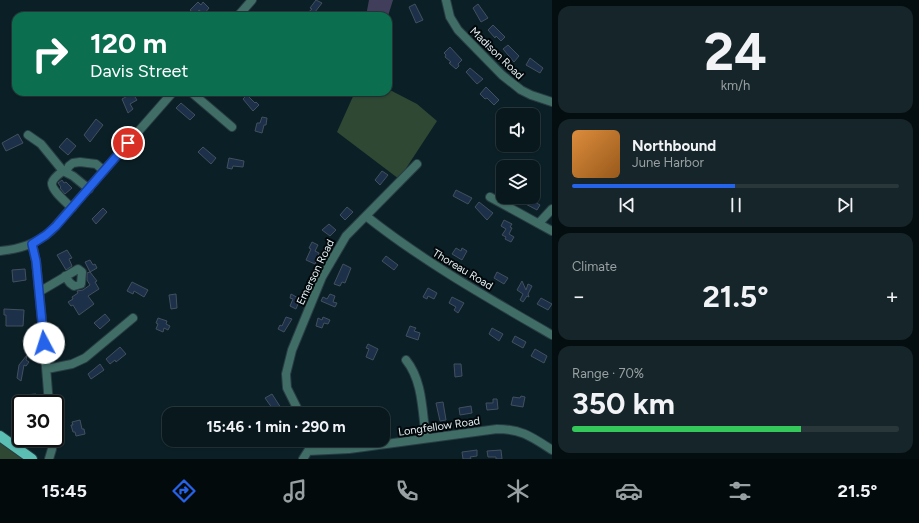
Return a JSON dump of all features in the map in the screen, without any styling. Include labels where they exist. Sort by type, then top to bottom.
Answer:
[{"type":"main road","points":[[0,436],[32,459]]},
{"type":"street","points":[[242,12],[252,0]]},
{"type":"street","name":"Madison Road","points":[[446,0],[450,17],[458,30],[502,76],[521,90],[552,102]]},
{"type":"street","points":[[0,251],[20,248],[32,244],[51,231],[170,96]]},
{"type":"street","points":[[196,96],[232,127]]},
{"type":"street","points":[[28,135],[41,144],[65,171],[74,176],[89,189]]},
{"type":"street","points":[[72,208],[56,193],[52,183],[54,179],[73,163],[80,162],[96,164],[104,171]]},
{"type":"street","name":"Emerson Road","points":[[296,407],[292,400],[286,381],[288,367],[292,350],[330,262],[346,236],[417,164]]},
{"type":"street","points":[[490,197],[552,231]]},
{"type":"street","points":[[539,224],[552,209]]},
{"type":"street","name":"Thoreau Road","points":[[366,216],[397,240],[446,273],[552,335]]},
{"type":"street","points":[[32,244],[36,261],[48,395]]},
{"type":"street","points":[[39,292],[66,276]]},
{"type":"street","points":[[47,369],[72,364],[86,358],[133,318]]},
{"type":"street","points":[[406,360],[413,368],[420,390],[426,438]]},
{"type":"street","name":"Longfellow Road","points":[[308,451],[349,449],[497,429],[519,430],[530,434],[552,450]]},
{"type":"street","points":[[49,459],[52,447]]},
{"type":"street","points":[[303,459],[310,447]]},
{"type":"green space","points":[[392,91],[417,104],[437,121],[399,179],[337,132],[353,96],[392,96]]},
{"type":"green space","points":[[0,436],[12,445],[12,447],[15,447],[31,459],[0,459]]},
{"type":"shaded area","points":[[369,0],[393,0],[389,12],[367,12]]},
{"type":"building","points":[[316,0],[322,3],[315,12],[309,12],[312,9],[310,8]]},
{"type":"building","points":[[198,2],[201,5],[203,2],[209,8],[206,12],[199,10],[198,12],[192,12],[190,10]]},
{"type":"building","points":[[415,4],[423,20],[416,23],[409,7]]},
{"type":"building","points":[[478,4],[488,18],[481,22],[473,8]]},
{"type":"building","points":[[493,25],[505,37],[501,41],[496,36],[495,38],[488,30]]},
{"type":"building","points":[[508,45],[519,56],[514,62],[503,49]]},
{"type":"building","points":[[450,47],[462,60],[456,69],[445,57],[446,55],[444,53]]},
{"type":"building","points":[[530,58],[543,68],[540,73],[526,65]]},
{"type":"building","points":[[470,68],[483,79],[477,84],[466,72]]},
{"type":"building","points":[[486,87],[499,100],[494,105],[480,94]]},
{"type":"building","points":[[128,96],[138,96],[135,97],[137,100],[130,104],[133,109],[128,113],[122,99]]},
{"type":"building","points":[[248,96],[259,105],[253,111],[243,99]]},
{"type":"building","points":[[181,103],[195,115],[190,120],[176,108]]},
{"type":"building","points":[[262,117],[267,118],[266,125],[264,125],[262,133],[255,131],[257,123],[260,123]]},
{"type":"building","points":[[96,119],[103,125],[90,142],[84,135]]},
{"type":"building","points":[[18,134],[23,143],[6,151],[2,143]]},
{"type":"building","points":[[67,138],[76,146],[68,155],[59,147]]},
{"type":"building","points":[[203,147],[216,158],[211,164],[198,152]]},
{"type":"building","points":[[229,158],[244,161],[243,167],[233,166],[232,169],[227,168]]},
{"type":"building","points":[[382,171],[388,175],[380,185],[375,180]]},
{"type":"building","points":[[62,180],[72,188],[65,194],[58,183]]},
{"type":"building","points":[[456,190],[472,198],[468,204],[453,196]]},
{"type":"building","points":[[479,202],[493,213],[487,220],[475,207]]},
{"type":"building","points":[[526,204],[538,204],[540,205],[537,210]]},
{"type":"building","points":[[347,207],[353,212],[345,220],[340,215]]},
{"type":"building","points":[[103,208],[107,212],[96,224],[92,219]]},
{"type":"building","points":[[504,220],[512,224],[509,234],[514,237],[511,242],[505,239],[506,237],[502,235],[506,229],[501,226]]},
{"type":"building","points":[[329,224],[336,230],[330,236],[322,230]]},
{"type":"building","points":[[312,242],[318,245],[315,251],[319,253],[315,264],[306,260],[311,249],[309,248]]},
{"type":"building","points":[[456,248],[461,251],[462,248],[467,251],[462,260],[452,254]]},
{"type":"building","points":[[67,250],[72,258],[69,259],[72,266],[66,270],[57,255]]},
{"type":"building","points":[[386,256],[398,265],[394,270],[382,261]]},
{"type":"building","points":[[90,260],[97,268],[90,272],[85,262]]},
{"type":"building","points":[[343,264],[351,268],[345,283],[342,282],[340,286],[334,284]]},
{"type":"building","points":[[25,269],[26,280],[13,282],[12,270]]},
{"type":"building","points":[[90,272],[97,281],[95,282],[99,289],[88,296],[94,304],[79,315],[73,305],[71,306],[68,302],[78,293],[77,291],[83,290],[90,285],[87,280],[87,273]]},
{"type":"building","points":[[497,272],[508,278],[504,284],[494,278]]},
{"type":"building","points":[[522,281],[526,290],[528,284],[532,286],[528,294],[529,297],[527,296],[523,302],[520,300],[523,294],[517,290]]},
{"type":"building","points":[[132,282],[148,290],[144,297],[134,291],[133,294],[127,291]]},
{"type":"building","points":[[428,288],[437,293],[434,299],[428,296],[427,299],[423,297]]},
{"type":"building","points":[[176,294],[177,308],[171,309],[169,295]]},
{"type":"building","points":[[291,294],[300,299],[296,309],[290,306],[293,299],[290,298]]},
{"type":"building","points":[[330,294],[335,296],[333,302],[337,303],[335,307],[321,301],[323,297],[327,299]]},
{"type":"building","points":[[452,297],[464,303],[458,313],[454,310],[456,307],[449,303]]},
{"type":"building","points":[[541,298],[552,304],[548,310],[537,304]]},
{"type":"building","points":[[4,309],[24,310],[23,326],[6,326],[6,315],[4,315]]},
{"type":"building","points":[[105,314],[110,320],[100,329],[94,323]]},
{"type":"building","points":[[286,317],[292,319],[284,332],[278,329],[280,325],[282,326]]},
{"type":"building","points":[[323,317],[330,320],[328,324],[324,323],[322,328],[316,326],[318,318],[322,320]]},
{"type":"building","points":[[158,318],[167,321],[166,324],[170,326],[168,330],[164,328],[163,332],[156,329]]},
{"type":"building","points":[[410,326],[416,328],[414,331],[420,333],[418,340],[406,336]]},
{"type":"building","points":[[492,328],[503,334],[499,341],[489,334]]},
{"type":"building","points":[[515,336],[526,342],[523,348],[512,342]]},
{"type":"building","points":[[368,344],[378,349],[373,360],[366,357],[369,349],[366,348]]},
{"type":"building","points":[[120,347],[126,354],[116,362],[115,360],[110,364],[106,359]]},
{"type":"building","points":[[535,349],[547,356],[544,363],[531,356]]},
{"type":"building","points":[[27,355],[26,360],[29,362],[26,366],[24,365],[21,381],[17,378],[19,365]]},
{"type":"building","points":[[100,364],[104,370],[91,379],[88,374]]},
{"type":"building","points":[[454,364],[461,364],[462,376],[455,377]]},
{"type":"building","points":[[272,394],[280,407],[271,407],[265,398]]},
{"type":"building","points":[[521,396],[525,397],[523,407],[511,405],[513,397],[520,398]]},
{"type":"building","points":[[493,399],[497,399],[498,409],[487,410],[486,403],[493,403]]},
{"type":"building","points":[[443,402],[446,420],[440,421],[436,403]]},
{"type":"building","points":[[471,406],[472,413],[460,415],[459,408]]},
{"type":"building","points":[[80,420],[85,434],[76,436],[71,425],[73,425],[72,422]]},
{"type":"building","points":[[477,450],[477,456],[470,457],[471,459],[463,459],[462,452]]},
{"type":"building","points":[[501,450],[502,459],[488,457],[487,451]]},
{"type":"route","points":[[44,343],[36,261],[32,244],[56,226],[128,143]]}]
